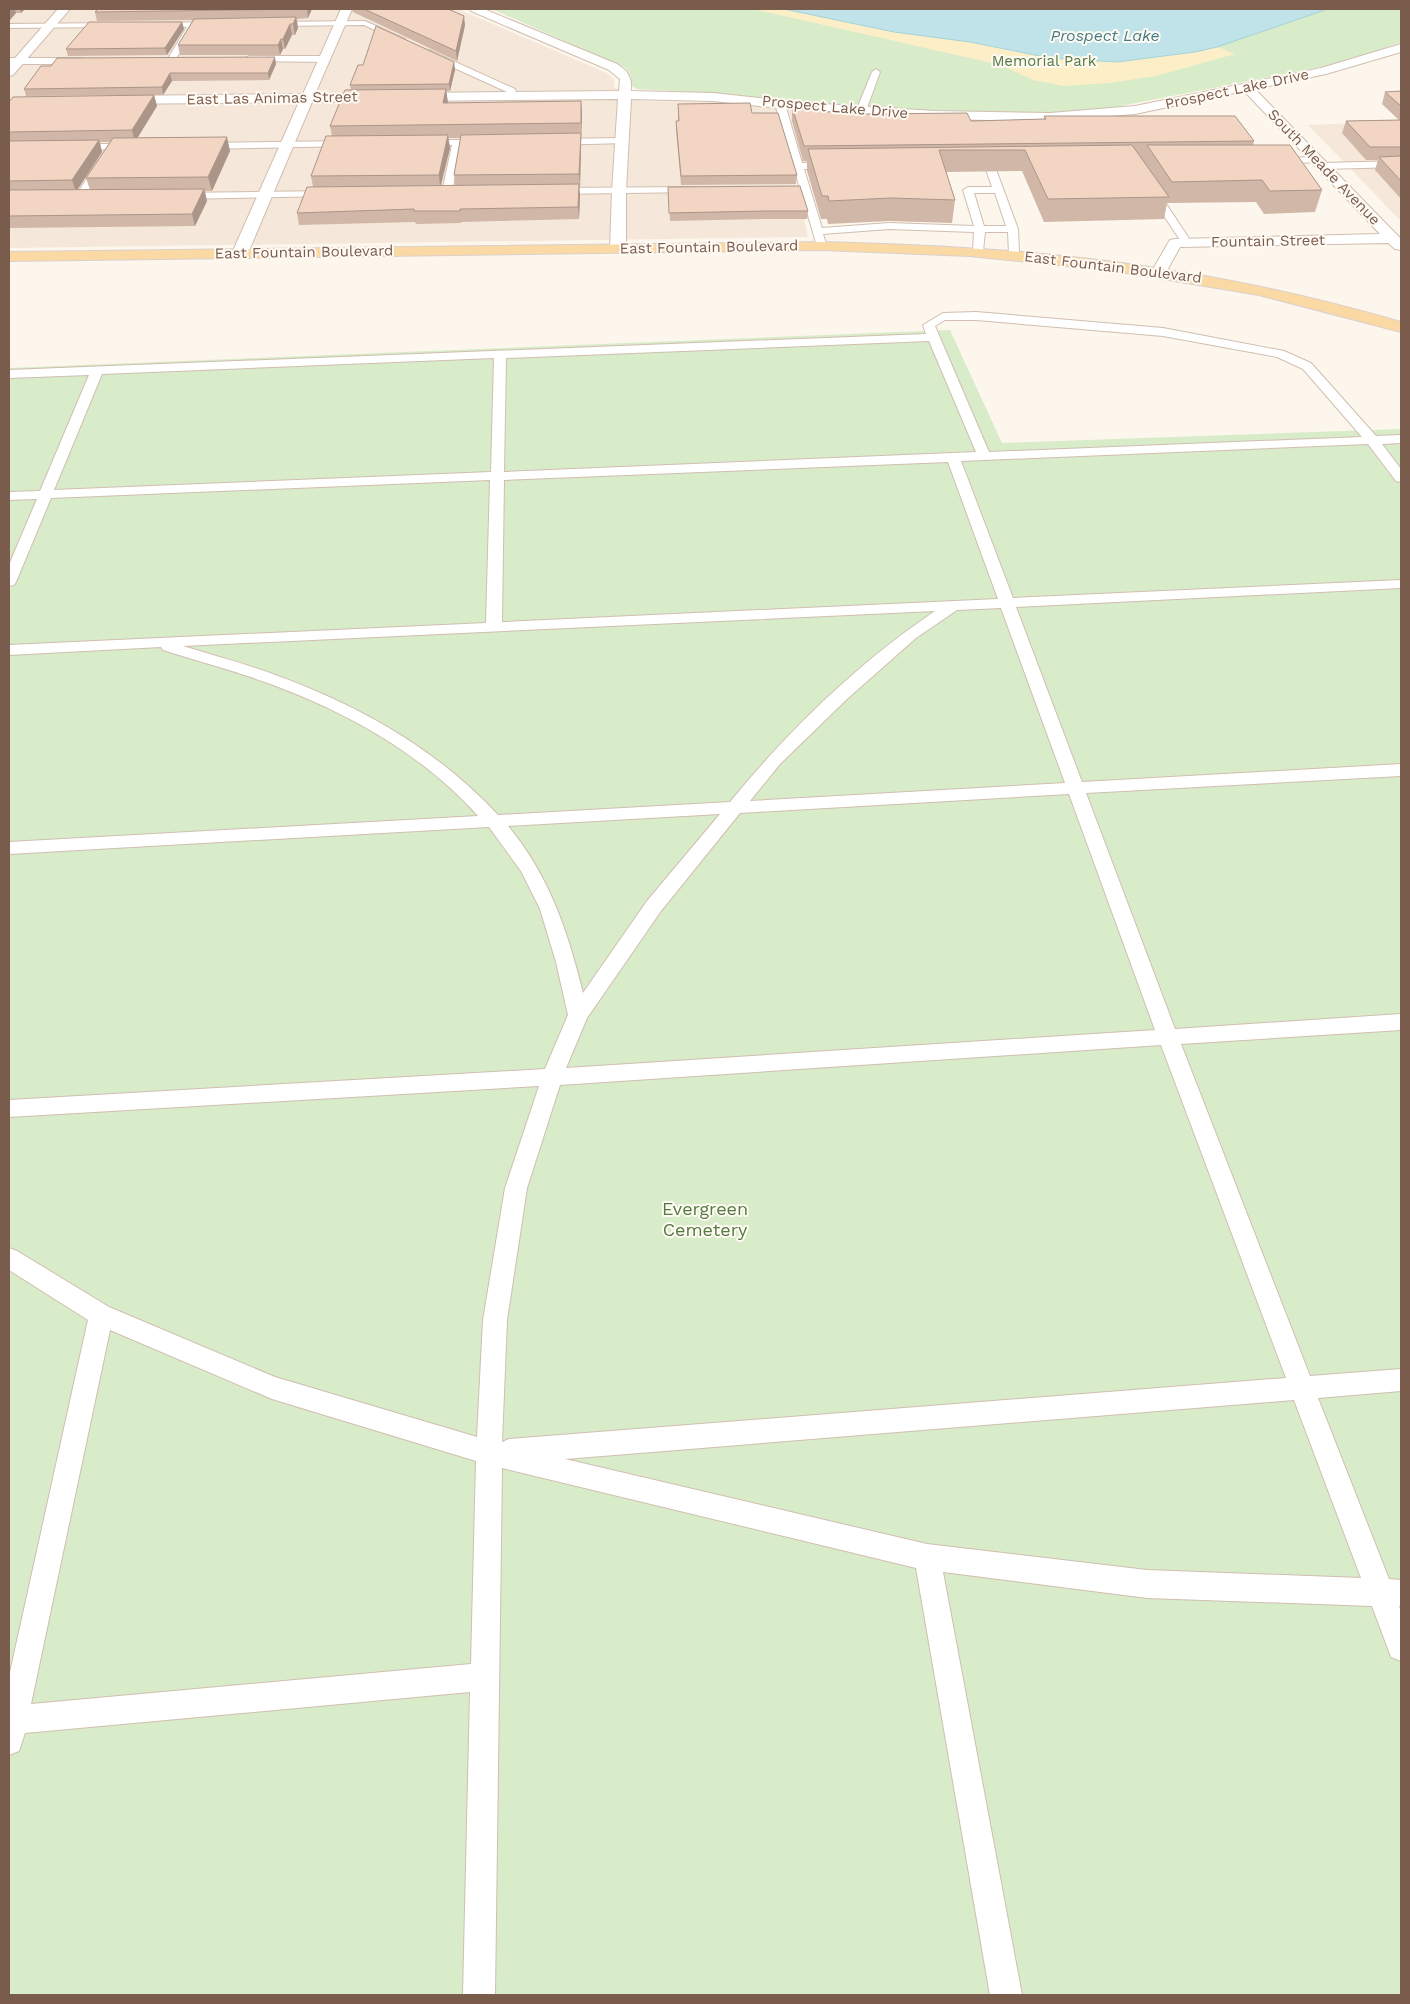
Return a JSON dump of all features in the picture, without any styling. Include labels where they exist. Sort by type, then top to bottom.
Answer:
[{"type":"main road","name":"East Fountain Boulevard","points":[[9,256],[618,248],[820,239],[1014,254],[1160,271],[1224,282],[1304,300],[1401,327]]},
{"type":"street","points":[[9,72],[13,61],[50,26],[64,9]]},
{"type":"street","points":[[240,253],[346,9]]},
{"type":"street","points":[[475,9],[613,67],[621,72],[626,79],[619,191],[618,248]]},
{"type":"street","name":"Prospect Lake Drive","points":[[624,95],[713,97],[861,111],[1017,118],[1077,116],[1135,110],[1247,87],[1322,71],[1401,48]]},
{"type":"street","name":"South Meade Avenue","points":[[1247,87],[1397,243]]},
{"type":"street","name":"East Las Animas Street","points":[[103,100],[624,95]]},
{"type":"street","points":[[1375,219],[1392,218]]},
{"type":"street","name":"Fountain Street","points":[[1160,271],[1175,243],[1397,243]]},
{"type":"lane","points":[[262,24],[365,22],[410,44]]},
{"type":"lane","points":[[172,60],[193,24]]},
{"type":"lane","points":[[146,25],[223,24]]},
{"type":"lane","points":[[9,26],[118,25]]},
{"type":"lane","points":[[419,48],[512,91],[512,96]]},
{"type":"lane","points":[[238,59],[324,59]]},
{"type":"lane","points":[[13,61],[92,60]]},
{"type":"lane","points":[[861,111],[876,72]]},
{"type":"lane","points":[[780,104],[799,166],[800,189],[820,239],[890,226],[1013,229]]},
{"type":"lane","points":[[544,142],[622,141]]},
{"type":"lane","points":[[410,143],[496,142]]},
{"type":"lane","points":[[447,192],[457,143]]},
{"type":"lane","points":[[188,146],[362,144]]},
{"type":"lane","points":[[65,147],[141,147]]},
{"type":"lane","points":[[80,197],[113,147]]},
{"type":"lane","points":[[1266,161],[1401,164]]},
{"type":"lane","points":[[989,164],[1013,229],[1014,254]]},
{"type":"lane","points":[[799,166],[846,166]]},
{"type":"lane","points":[[1143,178],[1187,243]]},
{"type":"lane","points":[[542,192],[706,190]]},
{"type":"lane","points":[[978,251],[980,229],[968,190],[999,190]]},
{"type":"lane","points":[[165,196],[342,194]]},
{"type":"lane","points":[[984,456],[929,325],[942,317],[976,316],[1163,332],[1280,354],[1307,366],[1372,440],[1401,478]]},
{"type":"lane","points":[[9,374],[933,338]]},
{"type":"lane","points":[[494,628],[500,355]]},
{"type":"lane","points":[[9,582],[97,371]]},
{"type":"lane","points":[[9,496],[1401,439]]},
{"type":"lane","points":[[953,457],[1168,1037],[1302,1387],[1391,1593],[1401,1647]]},
{"type":"lane","points":[[9,650],[1401,584]]},
{"type":"lane","points":[[479,1995],[489,1453],[495,1320],[515,1198],[552,1076],[578,1015],[654,906],[774,760],[840,695],[910,635],[952,606]]},
{"type":"lane","points":[[156,643],[284,683],[338,706],[378,727],[420,754],[462,789],[494,821],[522,858],[549,909],[565,960],[578,1015]]},
{"type":"lane","points":[[9,848],[1401,770]]},
{"type":"lane","points":[[9,1108],[552,1076],[1401,1022]]},
{"type":"lane","points":[[9,1258],[101,1315],[272,1388],[489,1453],[926,1557],[1147,1584],[1391,1593]]},
{"type":"lane","points":[[101,1315],[10,1727],[485,1677]]},
{"type":"lane","points":[[489,1453],[1401,1380]]},
{"type":"lane","points":[[926,1557],[1006,1995]]},
{"type":"shaded area","points":[[9,9],[458,9],[607,73],[615,80],[614,87],[643,101],[733,102],[797,110],[973,120],[1029,121],[1121,116],[1152,159],[791,163],[808,237],[9,248]]},
{"type":"shaded area","points":[[1401,121],[1401,221],[1308,125]]},
{"type":"green space","name":"Memorial Park","points":[[492,9],[1401,9],[1401,42],[1360,57],[1325,66],[1100,110],[1050,114],[894,109],[804,103],[712,93],[637,89],[631,85],[631,77],[625,68]]},
{"type":"green space","name":"Evergreen Cemetery","points":[[950,330],[1002,443],[1401,429],[1401,1995],[9,1995],[9,368]]},
{"type":"sand","points":[[753,9],[784,9],[894,32],[970,42],[1195,52],[1218,47],[1235,54],[1156,76],[1109,83],[1064,86],[1033,80],[1001,65]]},
{"type":"water","name":"Prospect Lake","points":[[784,9],[1328,9],[1217,47],[1195,52],[1117,62],[1050,58],[970,42],[894,32]]},
{"type":"building","points":[[98,9],[307,9],[95,12]]},
{"type":"building","points":[[364,9],[448,9],[464,16],[456,51]]},
{"type":"building","points":[[296,17],[278,45],[178,45],[194,19]]},
{"type":"building","points":[[89,22],[182,22],[165,48],[66,49]]},
{"type":"building","points":[[376,26],[454,62],[449,84],[350,85],[358,65],[363,65]]},
{"type":"building","points":[[275,57],[268,73],[170,73],[162,87],[24,89],[41,66],[51,66],[57,58]]},
{"type":"building","points":[[446,89],[443,103],[581,101],[581,123],[330,126],[345,90]]},
{"type":"building","points":[[1401,91],[1401,106],[1385,92]]},
{"type":"building","points":[[154,95],[132,130],[9,132],[9,102],[13,97]]},
{"type":"building","points":[[750,103],[752,113],[778,113],[797,175],[681,176],[676,121],[679,121],[678,104]]},
{"type":"building","points":[[820,106],[822,112],[863,111],[864,114],[967,113],[971,121],[1046,119],[1044,116],[1235,116],[1254,141],[804,146],[792,107]]},
{"type":"building","points":[[1401,120],[1401,147],[1370,147],[1346,121]]},
{"type":"building","points":[[581,133],[579,174],[454,175],[461,135]]},
{"type":"building","points":[[448,135],[439,175],[311,176],[326,136]]},
{"type":"building","points":[[227,137],[208,177],[86,178],[113,138]]},
{"type":"building","points":[[99,140],[72,180],[9,181],[9,141]]},
{"type":"building","points":[[1132,145],[1169,197],[1048,199],[1025,150],[939,150],[955,200],[891,198],[829,201],[828,196],[822,196],[808,149]]},
{"type":"building","points":[[1147,145],[1290,145],[1322,190],[1270,191],[1262,180],[1172,182]]},
{"type":"building","points":[[1401,156],[1401,181],[1379,157]]},
{"type":"building","points":[[579,184],[578,207],[460,209],[460,211],[414,211],[414,209],[297,213],[307,187]]},
{"type":"building","points":[[800,186],[808,211],[669,213],[668,187]]},
{"type":"building","points":[[204,189],[192,214],[9,216],[9,190]]}]
